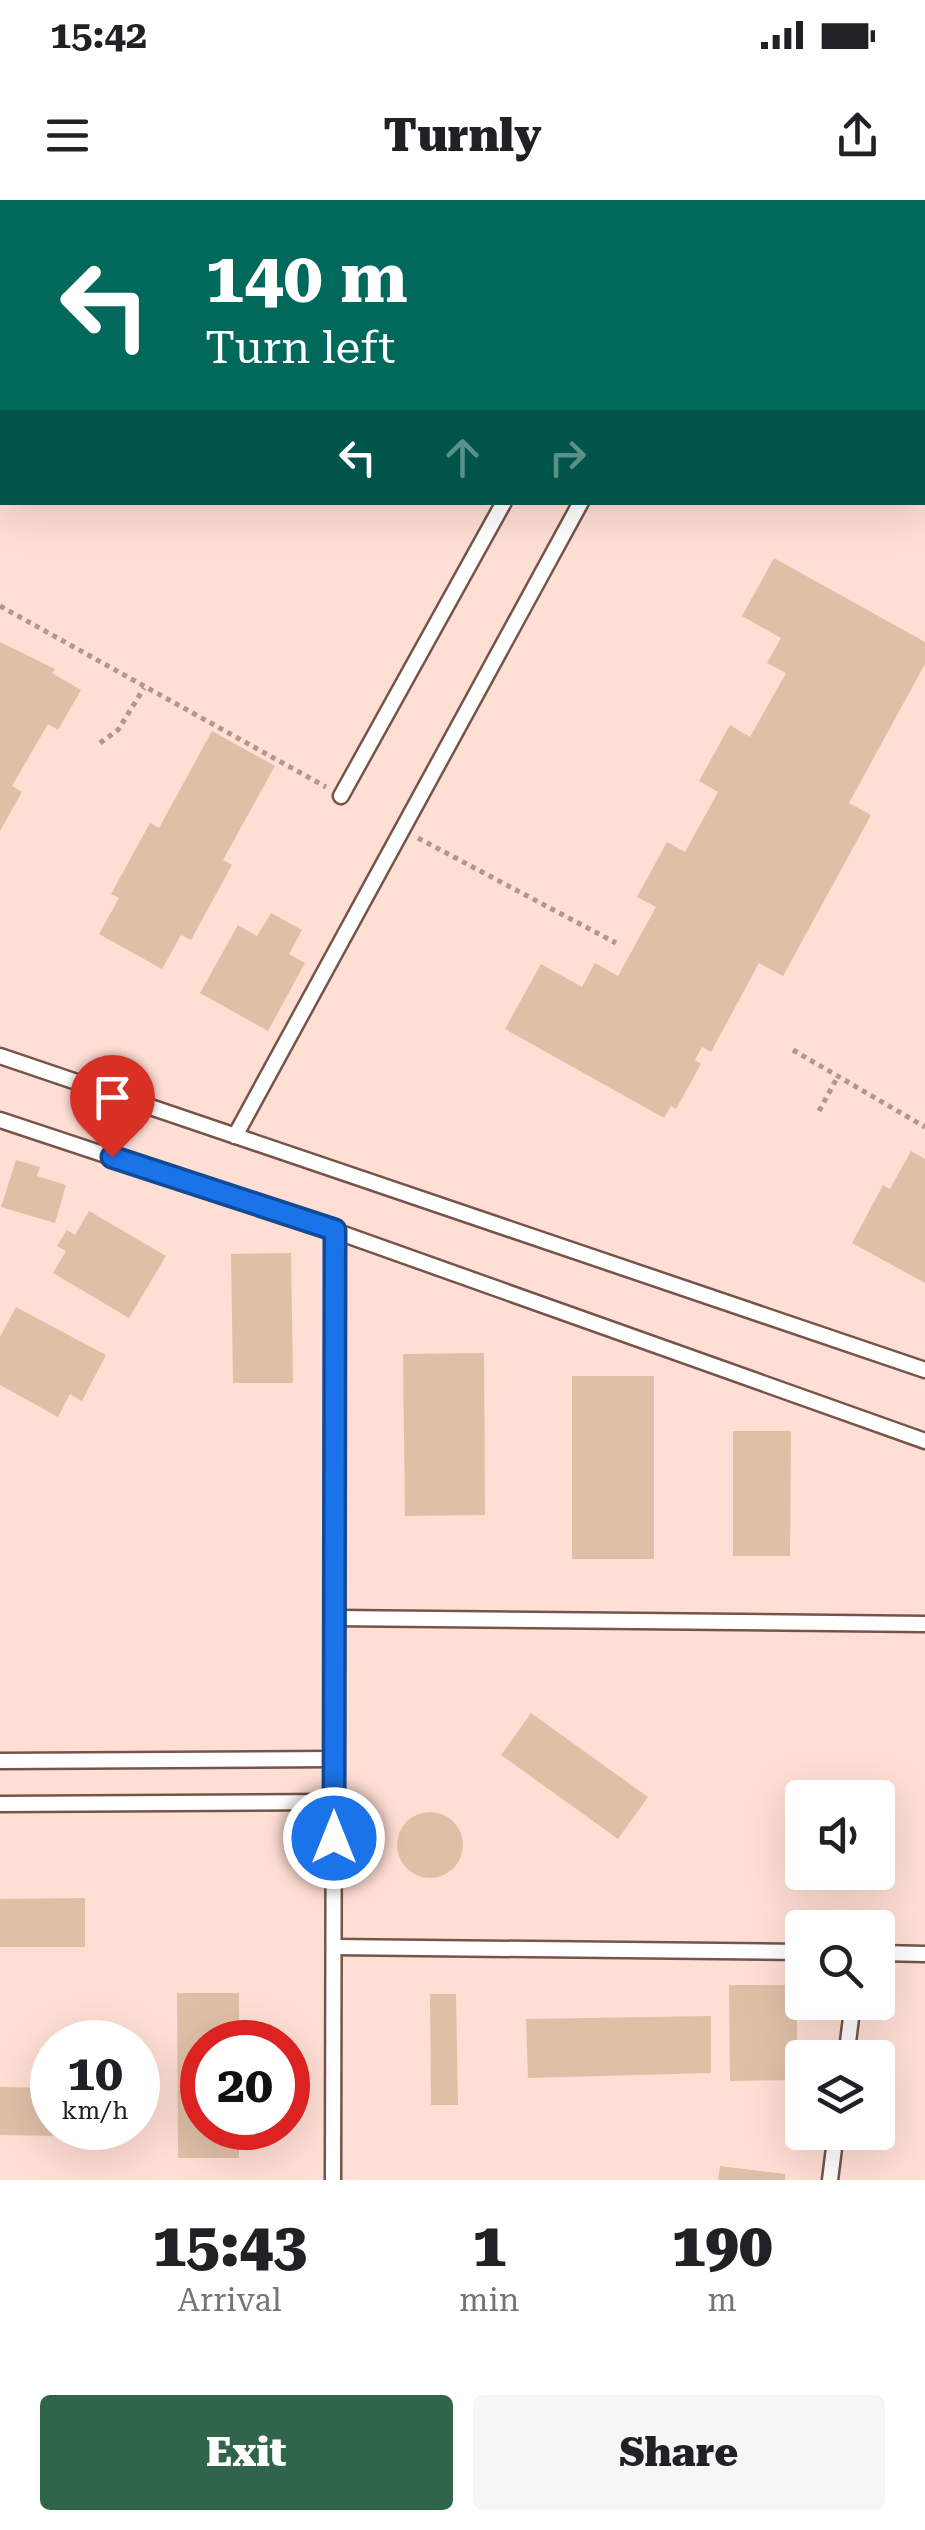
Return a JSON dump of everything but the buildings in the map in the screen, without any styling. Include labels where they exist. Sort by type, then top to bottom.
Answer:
[{"type":"lane","points":[[341,796],[502,505]]},
{"type":"lane","points":[[235,1136],[579,505]]},
{"type":"lane","points":[[0,1056],[925,1370]]},
{"type":"lane","points":[[0,1120],[335,1230],[925,1441]]},
{"type":"lane","points":[[333,2180],[335,1230]]},
{"type":"lane","points":[[334,1618],[925,1624]]},
{"type":"lane","points":[[0,1761],[334,1759]]},
{"type":"lane","points":[[0,1804],[334,1802]]},
{"type":"lane","points":[[334,1946],[785,1952]]},
{"type":"lane","points":[[895,1953],[925,1954]]},
{"type":"lane","points":[[830,2180],[834,2150]]},
{"type":"path","points":[[0,606],[341,796]]},
{"type":"path","points":[[100,743],[118,730],[144,686]]},
{"type":"path","points":[[402,829],[616,942]]},
{"type":"path","points":[[793,1050],[925,1127]]},
{"type":"path","points":[[819,1110],[837,1078]]},
{"type":"route","points":[[112,1157],[335,1230],[334,1838]]}]
